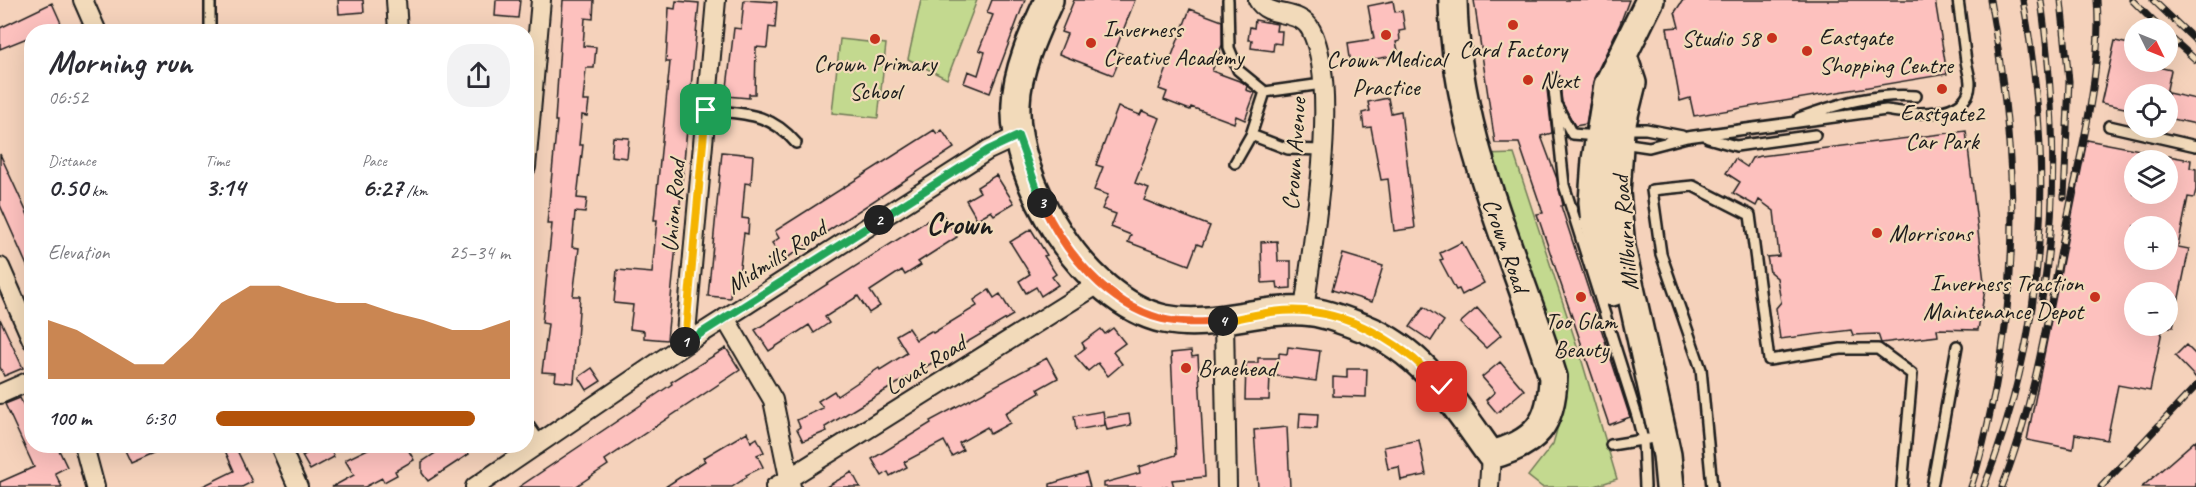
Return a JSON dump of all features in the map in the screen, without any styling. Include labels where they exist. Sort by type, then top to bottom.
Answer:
[{"type":"street","points":[[83,0],[94,24]]},
{"type":"street","points":[[396,0],[398,24]]},
{"type":"street","points":[[534,78],[541,0]]},
{"type":"street","name":"Union Road","points":[[684,344],[716,0]]},
{"type":"street","points":[[1049,0],[1022,71],[1016,103],[1018,136],[1030,177],[1046,212],[1070,251],[1100,283],[1131,306],[1162,319],[1191,323],[1224,321],[1263,313],[1304,311],[1338,318],[1367,330],[1413,357],[1442,387],[1491,455],[1489,487]]},
{"type":"street","name":"Crown Avenue","points":[[1258,0],[1268,9],[1297,17],[1307,23],[1316,41],[1322,84],[1322,150],[1304,311]]},
{"type":"street","name":"Crown Road","points":[[1453,0],[1459,68],[1475,153],[1553,377],[1553,400],[1546,421],[1540,430],[1506,451],[1491,455]]},
{"type":"street","name":"Millburn Road","points":[[1648,374],[1586,225],[1632,82],[1623,56],[1650,0]]},
{"type":"street","name":"Midmills Road","points":[[534,447],[684,344],[988,150],[1018,136]]},
{"type":"street","name":"Millburn Road","points":[[1613,136],[1621,247],[1648,374],[1653,438],[1670,487]]},
{"type":"street","points":[[0,267],[24,322]]},
{"type":"street","name":"Lovat Road","points":[[785,484],[1100,283]]},
{"type":"street","points":[[725,318],[772,400],[785,484]]},
{"type":"street","points":[[1224,321],[1227,487]]},
{"type":"street","points":[[0,394],[24,384]]},
{"type":"street","points":[[534,441],[537,445]]},
{"type":"street","points":[[86,453],[95,487]]},
{"type":"street","points":[[283,453],[298,487]]},
{"type":"street","name":"Midmills Road","points":[[475,487],[525,453]]},
{"type":"lane","points":[[210,0],[210,24]]},
{"type":"lane","points":[[1228,0],[1230,48],[1239,70],[1265,92],[1322,84]]},
{"type":"lane","points":[[1613,136],[1628,128],[1702,137],[1886,110],[1914,115],[1931,114],[1965,98],[1970,85],[1959,0]]},
{"type":"lane","points":[[1553,79],[1564,184],[1586,225],[1653,438],[1645,487]]},
{"type":"lane","points":[[1235,163],[1251,135],[1265,92]]},
{"type":"lane","points":[[1779,125],[1848,101],[1888,94],[1916,96]]},
{"type":"lane","points":[[1557,106],[1572,134],[1613,136],[1649,147],[1688,137]]},
{"type":"lane","points":[[706,110],[763,117],[777,124],[796,142]]},
{"type":"lane","points":[[2109,126],[2196,146]]},
{"type":"lane","points":[[1251,135],[1288,149],[1322,150]]},
{"type":"lane","points":[[1702,137],[1736,146],[1815,135]]},
{"type":"lane","points":[[1712,487],[1701,369],[1661,254],[1652,189],[1693,186],[1750,215],[1769,360],[1841,349],[1878,349],[1912,374],[1902,487]]},
{"type":"lane","points":[[1932,487],[1957,346]]},
{"type":"lane","points":[[1611,445],[1653,438]]},
{"type":"green space","points":[[921,0],[977,0],[947,79],[908,59]]},
{"type":"green space","points":[[840,39],[886,44],[878,118],[832,113]]},
{"type":"green space","points":[[1514,154],[1581,358],[1617,479],[1592,487],[1542,487],[1528,476],[1553,444],[1562,412],[1484,155]]},
{"type":"building","points":[[338,0],[363,0],[364,12],[339,14]]},
{"type":"building","points":[[496,0],[520,0],[518,18],[495,16]]},
{"type":"building","points":[[563,0],[594,0],[593,19],[585,18],[583,46],[596,47],[594,68],[586,68],[583,101],[589,101],[587,116],[582,115],[579,145],[583,145],[577,198],[587,199],[585,213],[575,212],[572,247],[579,248],[573,296],[580,296],[574,383],[555,381],[556,373],[542,372],[548,324],[542,323],[552,224],[547,224],[557,121],[555,121]]},
{"type":"building","points":[[744,0],[777,2],[775,28],[769,27],[767,48],[756,47],[755,94],[749,94],[749,98],[726,96],[734,28],[741,29]]},
{"type":"building","points":[[992,0],[1025,0],[990,93],[964,83],[968,71],[978,75],[985,52],[979,50],[993,15],[987,13]]},
{"type":"building","name":"Inverness Creative Academy","points":[[1074,0],[1135,0],[1115,51],[1122,54],[1113,75],[1059,54],[1067,34],[1061,32]]},
{"type":"building","points":[[1474,0],[1629,0],[1594,78],[1586,124],[1575,126],[1562,102],[1559,76],[1552,72],[1546,80],[1552,133],[1541,136],[1557,179],[1563,205],[1561,206],[1630,417],[1609,425],[1537,214],[1543,213],[1519,143],[1495,143]]},
{"type":"building","name":"Eastgate Shopping Centre","points":[[1683,0],[1935,0],[1947,74],[1694,116],[1690,98],[1680,101],[1667,28],[1679,27],[1675,12]]},
{"type":"building","points":[[676,1],[699,3],[667,340],[644,338],[644,331],[630,329],[633,305],[614,303],[617,270],[652,273],[657,220],[654,220],[670,62],[666,62],[669,8],[675,9]]},
{"type":"building","name":"Crown Medical Practice","points":[[1393,1],[1395,12],[1402,11],[1405,30],[1399,31],[1400,41],[1396,42],[1399,55],[1351,63],[1348,43],[1374,39],[1368,6]]},
{"type":"building","points":[[52,3],[61,23],[24,24],[24,39],[0,49],[0,28]]},
{"type":"building","points":[[1190,9],[1222,21],[1222,45],[1212,71],[1242,82],[1247,86],[1246,90],[1255,93],[1245,120],[1236,116],[1234,123],[1164,100],[1167,92],[1159,89]]},
{"type":"building","points":[[1255,20],[1277,24],[1276,31],[1282,31],[1281,44],[1274,43],[1273,51],[1251,48],[1252,40],[1248,40],[1250,27],[1254,28]]},
{"type":"building","points":[[2115,41],[2124,43],[2124,72],[2171,72],[2168,84],[2124,84],[2124,108],[2101,103]]},
{"type":"building","points":[[2178,95],[2196,99],[2196,124],[2178,120]]},
{"type":"building","points":[[1388,98],[1391,113],[1401,111],[1415,228],[1394,231],[1388,179],[1381,180],[1371,127],[1364,128],[1362,113],[1370,111],[1368,102]]},
{"type":"building","points":[[1118,107],[1140,115],[1142,111],[1160,118],[1135,183],[1149,188],[1144,200],[1210,226],[1202,246],[1197,244],[1189,265],[1128,242],[1131,235],[1111,227],[1116,214],[1102,209],[1108,195],[1094,190],[1103,167],[1096,165]]},
{"type":"building","points":[[934,130],[937,134],[942,130],[954,148],[784,260],[772,243],[779,238],[775,231]]},
{"type":"building","name":"Morrisons","points":[[1966,131],[1985,290],[1978,330],[1937,329],[1938,336],[1881,343],[1878,334],[1853,335],[1851,330],[1780,339],[1776,308],[1781,302],[1777,278],[1770,272],[1767,257],[1779,256],[1774,211],[1759,200],[1756,206],[1733,193],[1740,182],[1726,173],[1735,159],[1747,167],[1752,158],[1761,156]]},
{"type":"building","points":[[613,137],[629,138],[627,158],[611,156]]},
{"type":"building","name":"Inverness Traction Maintenance Depot","points":[[2087,140],[2140,150],[2124,150],[2124,204],[2178,204],[2178,158],[2191,160],[2190,168],[2196,169],[2196,190],[2194,198],[2188,197],[2178,247],[2189,249],[2178,303],[2178,282],[2124,282],[2124,336],[2161,336],[2150,391],[2118,385],[2107,440],[2075,434],[2073,449],[2027,440]]},
{"type":"building","points":[[722,152],[753,155],[751,184],[745,183],[742,218],[749,219],[748,234],[744,233],[738,284],[731,283],[730,298],[708,296]]},
{"type":"building","points":[[0,154],[24,206],[24,259],[0,205]]},
{"type":"building","points":[[996,175],[1014,203],[994,215],[991,211],[977,219],[966,200],[980,192],[977,187]]},
{"type":"building","points":[[941,212],[957,237],[918,262],[921,265],[905,275],[902,270],[870,291],[880,306],[869,313],[858,296],[825,317],[829,323],[814,333],[809,325],[769,351],[755,330]]},
{"type":"building","points":[[1031,229],[1047,255],[1044,256],[1056,274],[1052,277],[1058,285],[1041,296],[1036,287],[1026,293],[1019,281],[1030,274],[1010,242]]},
{"type":"building","points":[[1277,241],[1278,261],[1291,261],[1291,288],[1278,289],[1277,282],[1262,283],[1261,242]]},
{"type":"building","points":[[1462,242],[1484,283],[1462,295],[1459,289],[1456,290],[1440,260],[1443,259],[1440,253]]},
{"type":"building","points":[[1343,254],[1383,266],[1372,302],[1332,290]]},
{"type":"building","points":[[989,290],[994,298],[1000,294],[1013,315],[825,427],[827,431],[803,441],[797,429],[800,427],[797,420],[823,408],[818,401],[834,391],[837,396],[879,368],[880,370],[907,353],[896,335],[908,328],[916,340],[931,331],[933,333],[977,306],[974,300]]},
{"type":"building","points":[[1424,307],[1444,321],[1431,341],[1410,327]]},
{"type":"building","points":[[1477,308],[1501,335],[1486,348],[1460,323]]},
{"type":"building","points":[[0,319],[23,368],[4,376],[0,367]]},
{"type":"building","points":[[1113,328],[1125,343],[1113,352],[1122,364],[1108,376],[1098,363],[1088,371],[1075,356],[1085,348],[1082,343],[1101,329],[1105,334]]},
{"type":"building","points":[[2186,345],[2196,355],[2196,378],[2175,356]]},
{"type":"building","points":[[1288,347],[1320,351],[1316,381],[1270,375],[1269,400],[1245,400],[1246,363],[1258,363],[1258,358],[1279,358],[1279,353],[1287,354]]},
{"type":"building","points":[[726,348],[740,370],[605,460],[608,465],[575,487],[519,487],[672,384],[671,382]]},
{"type":"building","points":[[1191,351],[1192,357],[1198,356],[1205,477],[1172,480],[1174,487],[1104,487],[1104,483],[1140,473],[1139,467],[1176,455],[1171,353]]},
{"type":"building","points":[[1047,358],[1058,378],[1038,389],[1040,393],[1005,413],[1010,423],[990,434],[987,427],[959,443],[963,450],[952,456],[944,441],[904,462],[907,467],[890,476],[888,472],[882,476],[872,459],[931,423],[930,421]]},
{"type":"building","points":[[1500,362],[1524,390],[1497,413],[1486,400],[1495,392],[1482,377]]},
{"type":"building","points":[[592,368],[601,381],[587,390],[579,377]]},
{"type":"building","points":[[1347,369],[1367,369],[1366,397],[1333,396],[1333,377],[1347,378]]},
{"type":"building","points":[[20,398],[24,406],[24,445],[5,404]]},
{"type":"building","points":[[1103,411],[1105,425],[1076,430],[1074,416]]},
{"type":"building","points":[[1300,413],[1318,414],[1317,429],[1299,428]]},
{"type":"building","points":[[1129,414],[1131,425],[1107,430],[1104,418]]},
{"type":"building","points":[[1287,427],[1290,487],[1258,487],[1254,430]]},
{"type":"building","points":[[747,432],[751,442],[757,438],[764,452],[757,455],[763,467],[746,475],[747,477],[732,487],[665,487],[705,461],[703,458]]},
{"type":"building","points":[[1419,440],[1426,475],[1401,480],[1399,467],[1388,469],[1384,447]]},
{"type":"building","points":[[2196,440],[2196,487],[2142,487]]},
{"type":"building","points":[[28,453],[60,453],[67,467],[55,473],[62,487],[0,487],[0,482],[34,467]]},
{"type":"building","points":[[126,453],[154,453],[131,463]]},
{"type":"building","points":[[226,453],[238,453],[252,482],[242,487],[201,487],[234,471]]},
{"type":"building","points":[[307,453],[332,453],[334,457],[310,470],[302,456]]},
{"type":"building","points":[[360,453],[410,453],[414,460],[395,471],[397,475],[384,482],[382,478],[365,487],[332,487],[354,475],[345,460]]},
{"type":"building","points":[[436,453],[469,454],[428,481],[422,473],[422,462]]},
{"type":"building","points":[[852,472],[860,487],[826,487]]},
{"type":"building","points":[[1086,473],[1090,487],[1050,487],[1050,484]]},
{"type":"railway","points":[[1971,487],[1987,426],[2004,340],[2012,242],[2012,195],[2005,99],[1990,0]]},
{"type":"railway","points":[[1984,487],[2005,427],[2021,367],[2032,307],[2039,246],[2041,186],[2039,125],[2033,63],[2023,0]]},
{"type":"railway","points":[[2041,0],[2049,74],[2053,150],[2051,225],[2042,299]]},
{"type":"railway","points":[[2061,0],[2069,81],[2064,197]]},
{"type":"railway","points":[[2002,487],[2032,392],[2083,145],[2096,58],[2097,0]]},
{"type":"railway","points":[[2132,0],[2150,18]]},
{"type":"railway","points":[[2153,0],[2196,41]]},
{"type":"railway","points":[[2178,44],[2196,60]]},
{"type":"railway","points":[[2101,487],[2196,386]]},
{"type":"place","name":"Card Factory","points":[[1513,25]]},
{"type":"place","name":"Crown Medical Practice","points":[[1386,35]]},
{"type":"place","name":"Studio 58","points":[[1772,38]]},
{"type":"place","name":"Crown Primary School","points":[[875,39]]},
{"type":"place","name":"Inverness Creative Academy","points":[[1091,43]]},
{"type":"place","name":"Eastgate Shopping Centre","points":[[1807,51]]},
{"type":"place","name":"Next","points":[[1528,80]]},
{"type":"place","name":"Eastgate2 Car Park","points":[[1942,89]]},
{"type":"place","name":"Morrisons","points":[[1877,233]]},
{"type":"place","name":"Too Glam Beauty","points":[[1581,297]]},
{"type":"place","name":"Inverness Traction Maintenance Depot","points":[[2095,297]]},
{"type":"place","name":"Braehead","points":[[1186,368]]},
{"type":"district","name":"Crown","points":[[959,224]]},
{"type":"route","points":[[706,110],[684,344],[988,150],[1018,136],[1030,177],[1046,212],[1070,251],[1100,283],[1131,306],[1162,319],[1191,323],[1224,321],[1263,313],[1304,311],[1338,318],[1392,342],[1413,357],[1442,387]]}]
